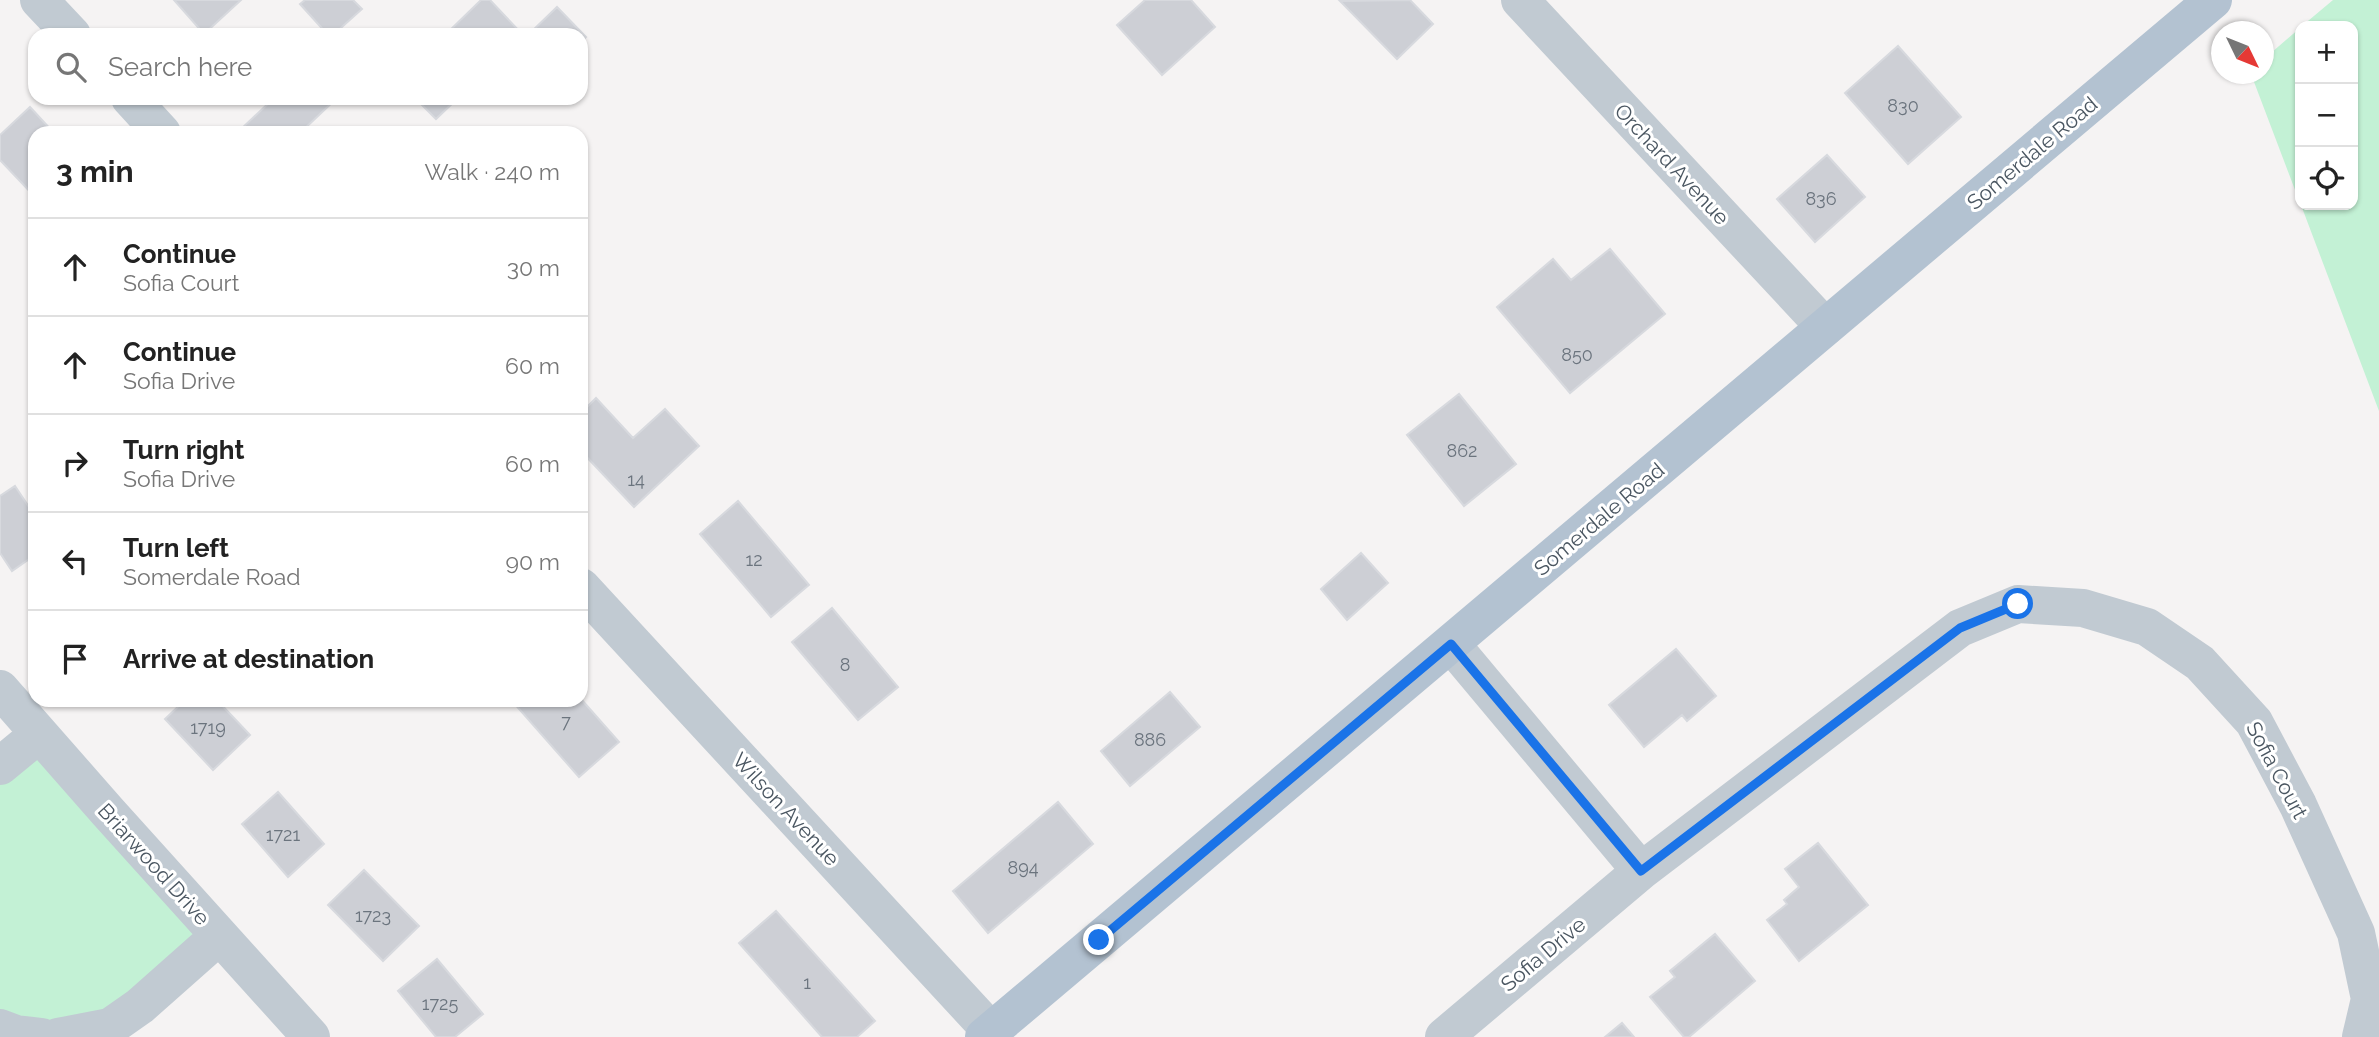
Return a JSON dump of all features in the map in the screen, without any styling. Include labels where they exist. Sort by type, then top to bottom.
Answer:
[{"type":"main road","name":"Somerdale Road","points":[[987,1034],[2213,0]]},
{"type":"street","points":[[39,0],[65,28]]},
{"type":"street","name":"Orchard Avenue","points":[[1520,0],[1825,327]]},
{"type":"street","points":[[136,105],[156,126]]},
{"type":"street","name":"Wilson Avenue","points":[[588,595],[987,1034]]},
{"type":"street","name":"Sofia Court","points":[[1875,692],[1960,628],[2018,604],[2084,608],[2147,627],[2200,663],[2254,722],[2298,805],[2356,933],[2370,999],[2361,1037]]},
{"type":"street","points":[[1451,644],[1641,871]]},
{"type":"street","name":"Briarwood Drive","points":[[0,689],[311,1037]]},
{"type":"street","name":"Sofia Drive","points":[[1444,1037],[1641,871],[1875,692]]},
{"type":"street","points":[[0,765],[39,734]]},
{"type":"street","points":[[58,1037],[110,1027],[140,1006],[219,936]]},
{"type":"street","points":[[0,1028],[16,1034],[43,1037]]},
{"type":"green space","points":[[2333,0],[2379,0],[2379,411],[2303,210],[2358,210],[2358,21],[2308,21]]},
{"type":"green space","points":[[2295,32],[2295,190],[2255,84],[2274,84],[2274,50]]},
{"type":"green space","points":[[39,734],[219,936],[110,1027],[0,1028],[0,766]]},
{"type":"building","points":[[174,0],[241,0],[211,28],[199,28]]},
{"type":"building","points":[[305,0],[353,0],[362,9],[341,28],[322,28],[300,4]]},
{"type":"building","points":[[481,0],[490,0],[516,28],[452,28]]},
{"type":"building","points":[[1145,0],[1191,0],[1215,27],[1162,75],[1117,25]]},
{"type":"building","points":[[1410,0],[1433,24],[1397,59],[1340,1]]},
{"type":"building","points":[[557,7],[577,28],[535,28]]},
{"type":"building","points":[[1898,46],[1961,117],[1908,164],[1845,93]]},
{"type":"building","points":[[267,105],[330,105],[307,126],[244,126]]},
{"type":"building","points":[[422,105],[451,105],[436,119]]},
{"type":"building","points":[[30,107],[48,126],[28,126],[28,190],[0,160],[0,135]]},
{"type":"building","points":[[1827,155],[1865,197],[1815,242],[1777,199]]},
{"type":"building","points":[[1610,249],[1665,314],[1570,393],[1497,307],[1553,259],[1571,280]]},
{"type":"building","points":[[1459,394],[1516,464],[1464,506],[1407,435]]},
{"type":"building","points":[[596,398],[633,438],[665,409],[699,446],[634,507],[588,458],[588,406]]},
{"type":"building","points":[[15,486],[28,506],[28,560],[12,571],[0,553],[0,496]]},
{"type":"building","points":[[738,501],[809,585],[771,617],[700,534]]},
{"type":"building","points":[[1361,553],[1388,583],[1347,620],[1321,589]]},
{"type":"building","points":[[832,608],[898,687],[858,720],[792,642]]},
{"type":"building","points":[[1676,649],[1716,696],[1687,721],[1682,715],[1644,747],[1609,705]]},
{"type":"building","points":[[1170,692],[1200,727],[1130,786],[1101,751]]},
{"type":"building","points":[[178,707],[224,707],[250,735],[213,770],[165,719]]},
{"type":"building","points":[[517,707],[588,707],[619,742],[579,777]]},
{"type":"building","points":[[278,792],[324,844],[288,877],[242,824]]},
{"type":"building","points":[[1058,802],[1093,844],[988,933],[953,891]]},
{"type":"building","points":[[1818,843],[1868,905],[1799,961],[1767,920],[1787,904],[1784,900],[1799,887],[1785,869]]},
{"type":"building","points":[[364,870],[419,926],[383,961],[328,905]]},
{"type":"building","points":[[776,911],[875,1021],[857,1037],[822,1037],[739,943]]},
{"type":"building","points":[[1715,934],[1755,981],[1689,1037],[1684,1037],[1650,997],[1675,977],[1670,971]]},
{"type":"building","points":[[437,959],[483,1014],[455,1037],[436,1037],[398,991]]},
{"type":"building","points":[[1622,1023],[1634,1037],[1605,1037]]},
{"type":"route","points":[[1099,940],[1451,644],[1641,871],[1960,628],[2018,604]]}]
